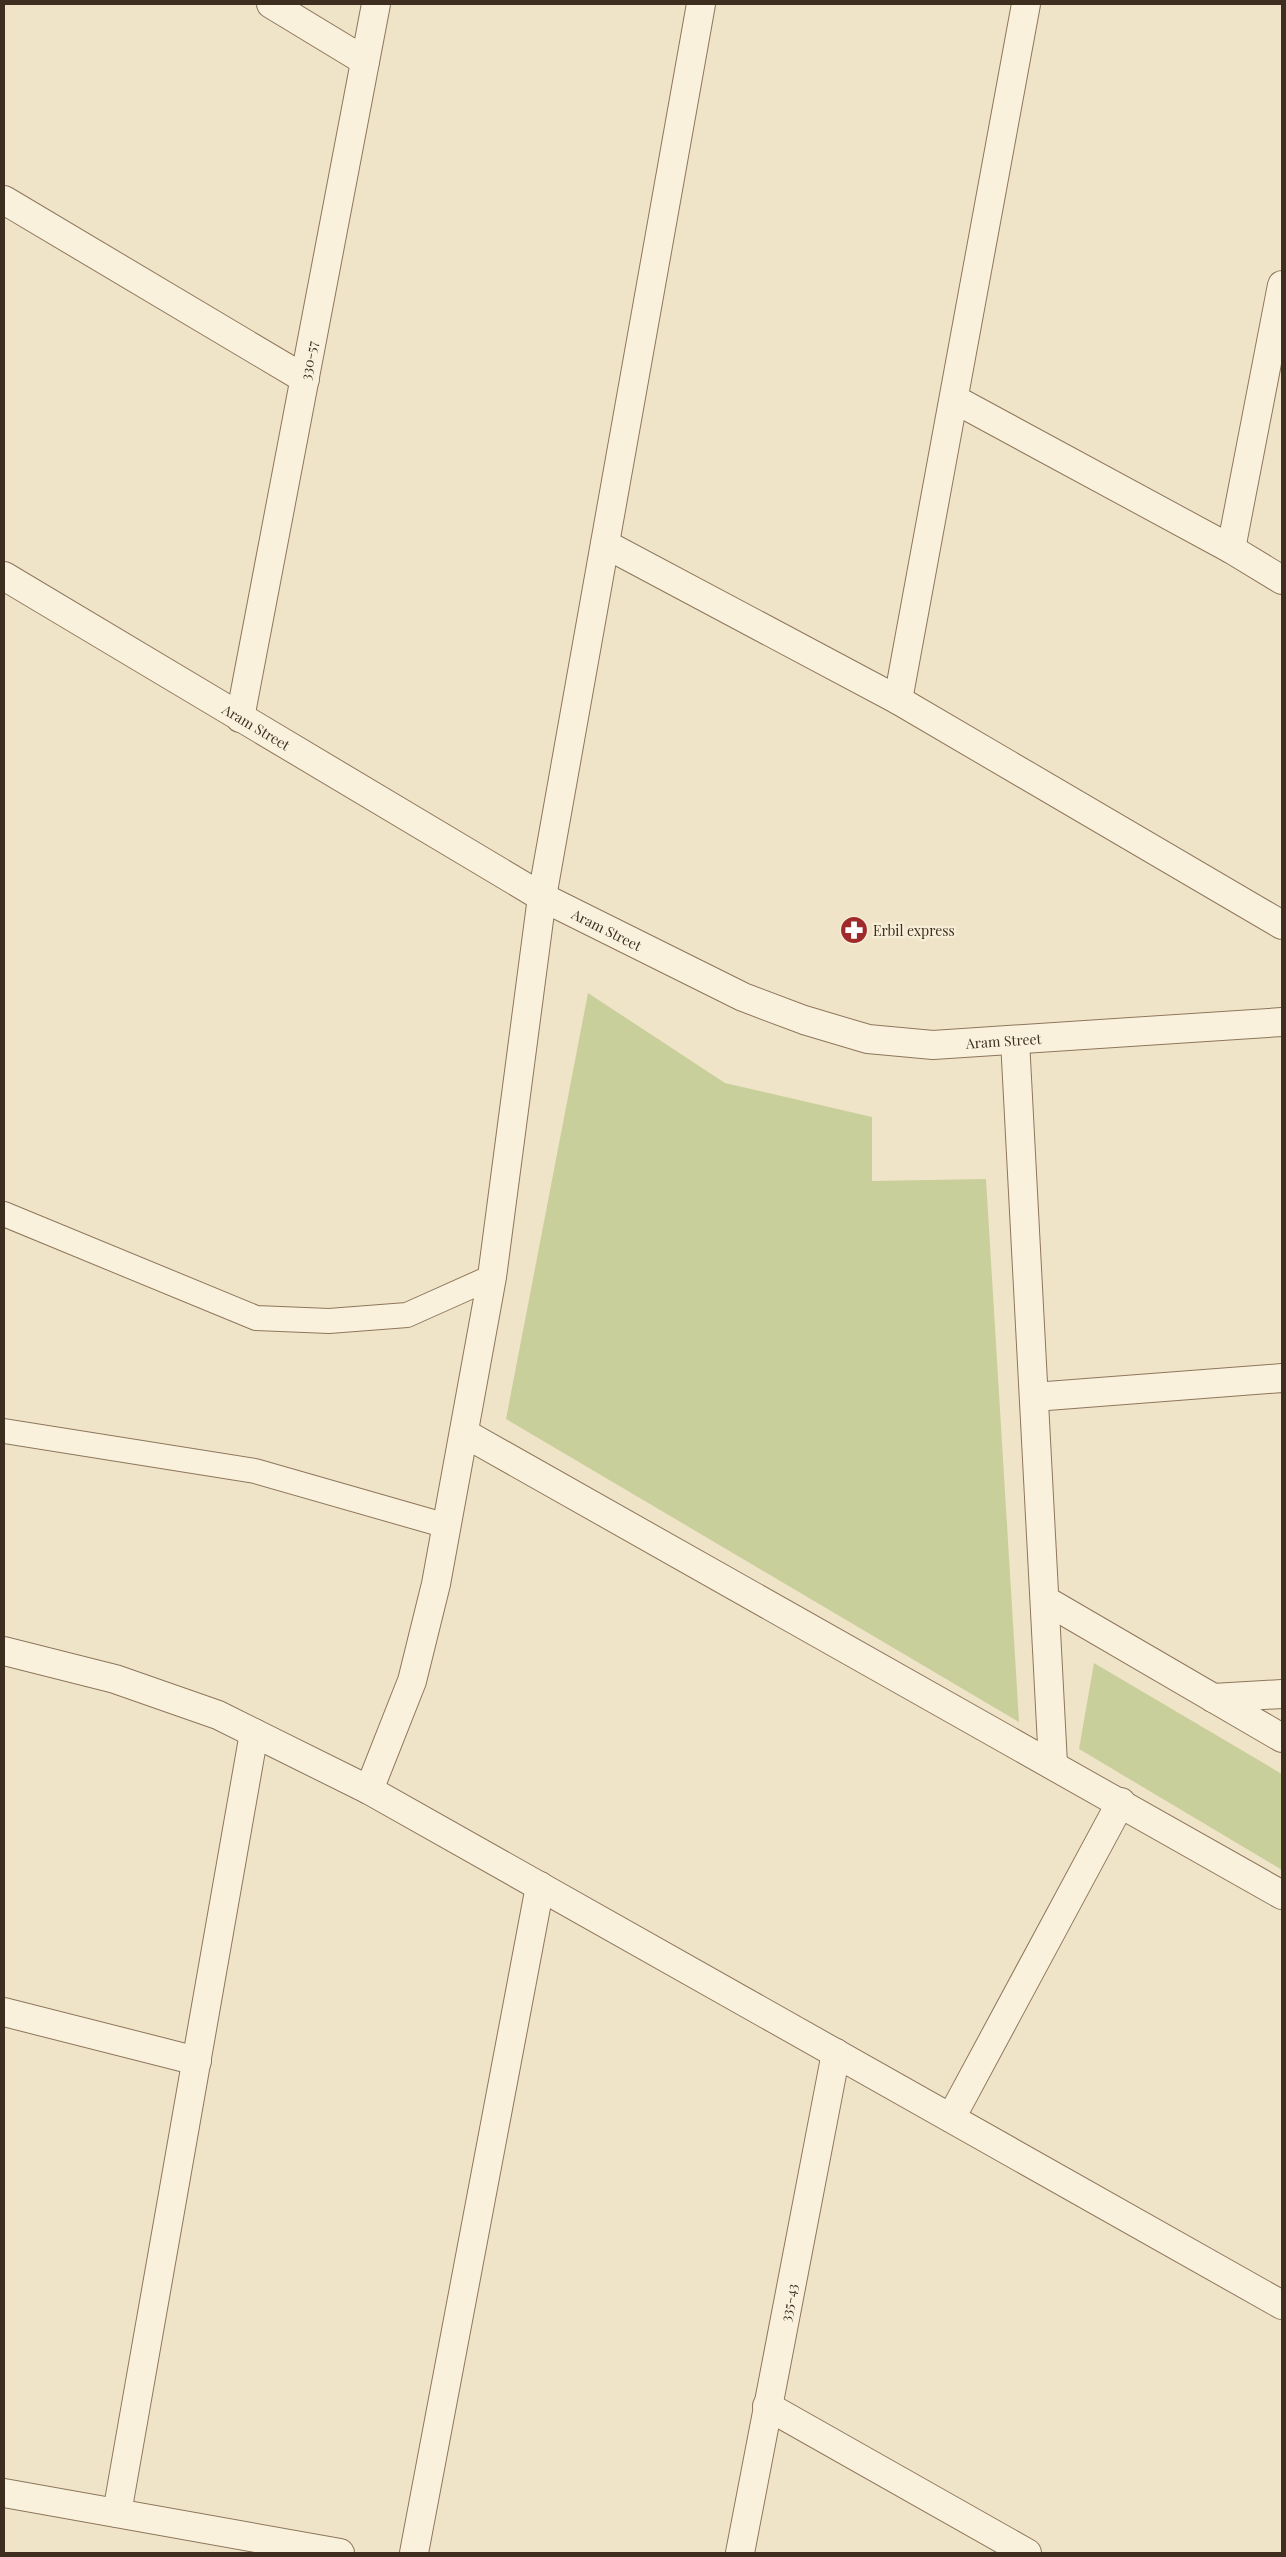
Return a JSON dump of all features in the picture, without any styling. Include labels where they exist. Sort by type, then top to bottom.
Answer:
[{"type":"street","points":[[271,4],[365,61]]},
{"type":"street","name":"330-57","points":[[240,718],[376,4]]},
{"type":"street","points":[[369,1790],[412,1681],[436,1584],[447,1526],[492,1277],[542,897],[702,4]]},
{"type":"street","points":[[898,700],[1026,4]]},
{"type":"street","points":[[4,200],[305,379]]},
{"type":"street","points":[[1231,549],[1276,353],[1282,285]]},
{"type":"street","points":[[954,399],[1231,549],[1282,580]]},
{"type":"street","points":[[605,544],[898,700],[1282,925]]},
{"type":"street","name":"Aram Street","points":[[4,576],[542,897],[743,997],[804,1020],[868,1038],[933,1045],[1282,1022]]},
{"type":"street","points":[[1015,1040],[1053,1764]]},
{"type":"street","points":[[1034,1397],[1282,1378]]},
{"type":"street","points":[[464,1433],[1121,1802],[1282,1895]]},
{"type":"street","points":[[1045,1600],[1282,1738]]},
{"type":"street","points":[[4,1651],[115,1680],[218,1715],[369,1790],[1282,2305]]},
{"type":"street","points":[[1213,1698],[1282,1694]]},
{"type":"street","points":[[117,2513],[254,1732]]},
{"type":"street","points":[[951,2118],[1121,1802]]},
{"type":"street","points":[[414,2553],[540,1886]]},
{"type":"street","points":[[4,2012],[197,2061]]},
{"type":"street","name":"335-43","points":[[740,2553],[836,2053]]},
{"type":"street","points":[[767,2406],[1027,2553]]},
{"type":"street","points":[[4,2493],[340,2553]]},
{"type":"lane","points":[[4,1214],[256,1318],[329,1321],[408,1315],[492,1277]]},
{"type":"lane","points":[[4,1432],[254,1471],[447,1526]]},
{"type":"green space","points":[[588,993],[725,1083],[872,1117],[872,1181],[986,1179],[1019,1722],[506,1419]]},
{"type":"green space","points":[[1094,1663],[1282,1774],[1282,1870],[1079,1749]]},
{"type":"place","name":"Erbil express","points":[[854,930]]}]
